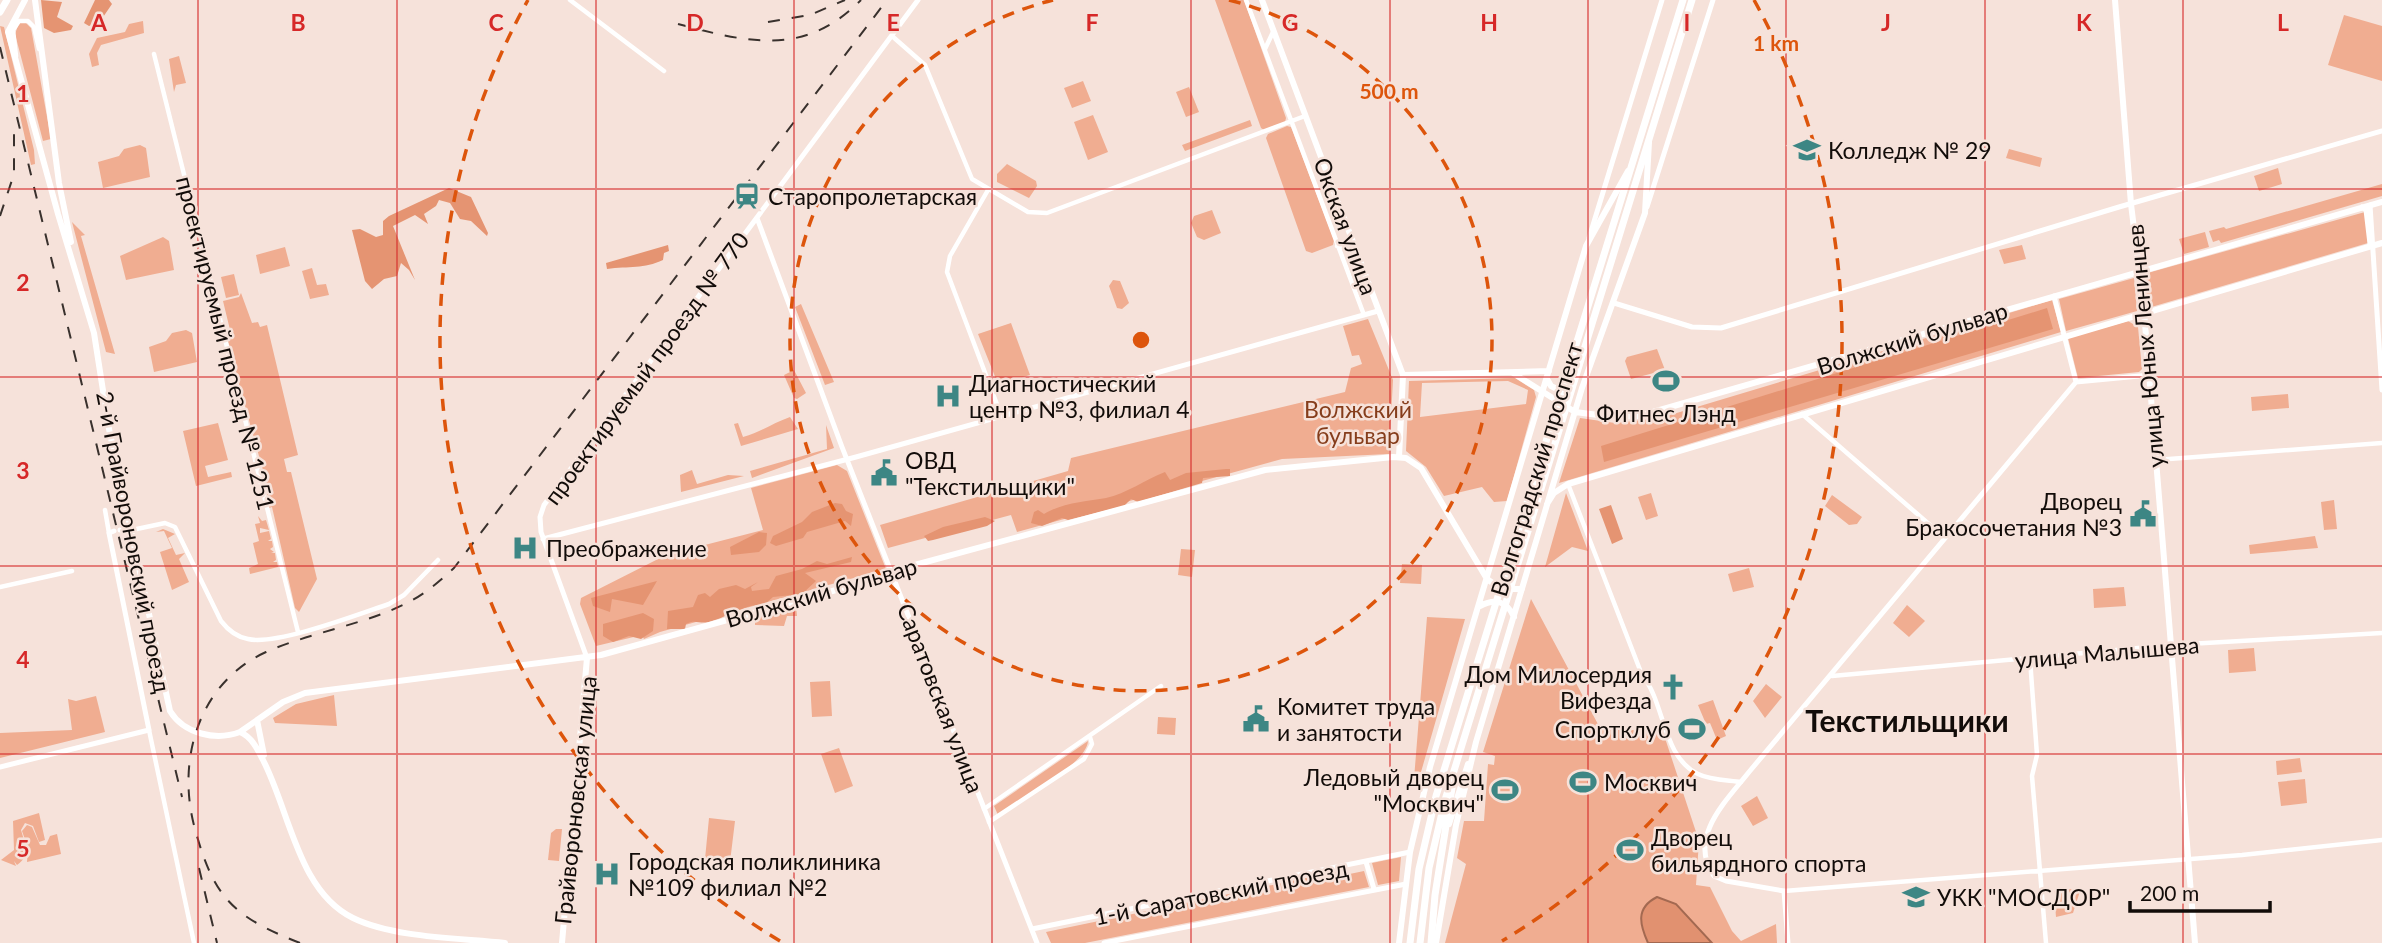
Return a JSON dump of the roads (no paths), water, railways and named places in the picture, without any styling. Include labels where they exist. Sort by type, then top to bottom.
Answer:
[{"type":"main road","points":[[0,12],[7,0]]},
{"type":"main road","name":"2-й Грайвороновский проезд","points":[[25,0],[9,28],[58,214],[73,254]]},
{"type":"main road","name":"2-й Грайвороновский проезд","points":[[35,0],[73,254],[97,346],[106,416],[170,710],[179,722],[204,734],[226,736],[240,732]]},
{"type":"main road","name":"Окская улица","points":[[1262,0],[1403,375],[1399,457]]},
{"type":"main road","name":"Волгоградский проспект","points":[[1410,943],[1429,823],[1581,322],[1683,0]]},
{"type":"main road","name":"Волгоградский проспект","points":[[1420,943],[1429,868],[1456,761],[1692,0]]},
{"type":"main road","name":"улица Юных Ленинцев","points":[[2115,0],[2150,375],[2195,943]]},
{"type":"main road","points":[[1445,839],[1581,390],[1645,213],[1649,136]]},
{"type":"main road","points":[[1399,943],[1410,852],[1430,767],[1586,246],[1630,166]]},
{"type":"main road","name":"Волжский бульвар","points":[[1513,373],[1575,412],[1614,417],[1658,412],[2382,202]]},
{"type":"main road","name":"Волжский бульвар","points":[[1547,504],[1554,493],[1568,484],[2144,311],[2382,243]]},
{"type":"main road","points":[[1403,375],[1548,374]]},
{"type":"main road","points":[[1548,374],[1551,386],[1564,393],[1573,394],[1581,390]]},
{"type":"main road","points":[[1399,457],[1409,459],[1421,468],[1488,579],[1506,591],[1522,589]]},
{"type":"main road","name":"Волжский бульвар","points":[[240,732],[286,701],[313,691],[587,658],[1265,470],[1399,457]]},
{"type":"main road","points":[[1480,606],[1492,601],[1501,602],[1514,617]]},
{"type":"main road","name":"Грайвороновская улица","points":[[562,943],[587,658]]},
{"type":"main road","points":[[257,720],[259,738],[269,770],[313,883],[332,905],[356,920],[379,927],[505,943]]},
{"type":"main road","points":[[240,732],[256,747],[269,770]]},
{"type":"main road","points":[[1434,943],[1456,825],[1476,741]]},
{"type":"main road","points":[[1434,943],[1432,927],[1456,761]]},
{"type":"street","points":[[570,0],[664,71]]},
{"type":"street","name":"проектируемый проезд № 770","points":[[587,658],[543,539],[540,517],[552,492],[918,0]]},
{"type":"street","points":[[1246,0],[1364,315]]},
{"type":"street","points":[[1586,246],[1662,0]]},
{"type":"street","points":[[1645,213],[1713,0]]},
{"type":"street","points":[[16,57],[13,30],[22,20],[30,22],[34,27],[41,53]]},
{"type":"street","points":[[1265,50],[1273,31]]},
{"type":"street","points":[[892,36],[925,65],[967,172],[974,181],[1028,212],[1043,214],[1305,116]]},
{"type":"street","name":"проектируемый проезд № 1251","points":[[155,54],[298,632]]},
{"type":"street","points":[[1614,303],[1692,327],[1721,328],[2382,131]]},
{"type":"street","points":[[988,190],[950,256],[947,272],[1001,415]]},
{"type":"street","points":[[2370,205],[2382,390]]},
{"type":"street","points":[[2362,207],[2366,210],[2371,246]]},
{"type":"street","name":"Саратовская улица","points":[[757,218],[847,459],[1037,943]]},
{"type":"street","points":[[1337,246],[1356,251]]},
{"type":"street","points":[[2054,296],[2076,382]]},
{"type":"street","points":[[543,539],[847,459],[1378,311]]},
{"type":"street","points":[[2150,375],[2076,382],[1741,782],[1705,837],[1705,859],[1717,879],[1784,891],[2039,872],[2382,840]]},
{"type":"street","points":[[1802,414],[1946,539]]},
{"type":"street","points":[[2156,460],[2382,443]]},
{"type":"street","points":[[1568,484],[1642,675],[1650,684],[1675,749],[1683,762],[1697,774],[1741,782]]},
{"type":"street","points":[[105,510],[114,531],[149,730],[194,943]]},
{"type":"street","points":[[114,531],[165,523],[175,527],[216,613],[233,633],[258,640],[298,632],[389,604],[404,595],[438,561]]},
{"type":"street","points":[[0,587],[72,571]]},
{"type":"street","name":"улица Малышева","points":[[1832,676],[2171,645],[2382,633]]},
{"type":"street","points":[[2030,659],[2037,755],[2032,776],[2046,943]]},
{"type":"street","points":[[984,809],[1161,686]]},
{"type":"street","points":[[0,767],[149,730]]},
{"type":"street","points":[[989,822],[1073,767],[1088,753],[1092,744],[1090,737]]},
{"type":"street","name":"1-й Саратовский проезд","points":[[1032,929],[1410,852]]},
{"type":"street","points":[[1366,862],[1374,889]]},
{"type":"street","name":"1-й Саратовский проезд","points":[[1104,943],[1406,884]]},
{"type":"street","points":[[1784,891],[1788,943]]},
{"type":"railway","points":[[768,22],[810,15],[845,0]]},
{"type":"railway","points":[[678,24],[728,36],[774,41],[818,31],[840,18],[861,0]]},
{"type":"railway","points":[[300,943],[277,934],[243,914],[219,889],[202,853],[190,803],[189,777],[191,751],[209,704],[224,683],[243,666],[266,652],[390,611],[420,596],[454,568],[887,0]]},
{"type":"railway","points":[[0,47],[182,797]]},
{"type":"railway","points":[[0,216],[14,174],[14,131]]},
{"type":"railway","points":[[199,868],[217,943]]},
{"type":"place","name":"Колледж № 29","points":[[1807,150]]},
{"type":"place","name":"Старопролетарская","points":[[747,196]]},
{"type":"place","name":"Фитнес Лэнд","points":[[1666,381]]},
{"type":"place","name":"Диагностический центр №3, филиал 4","points":[[948,396]]},
{"type":"place","name":"ОВД \"Текстильщики\"","points":[[884,473]]},
{"type":"place","name":"Дворец Бракосочетания №3","points":[[2143,514]]},
{"type":"place","name":"Преображение","points":[[525,548]]},
{"type":"place","name":"Дом Милосердия Вифезда","points":[[1673,687]]},
{"type":"place","name":"Комитет труда и занятости","points":[[1256,719]]},
{"type":"place","name":"Спортклуб","points":[[1692,729]]},
{"type":"place","name":"Москвич","points":[[1583,782]]},
{"type":"place","name":"Ледовый дворец \"Москвич\"","points":[[1505,790]]},
{"type":"place","name":"Дворец бильярдного спорта","points":[[1630,850]]},
{"type":"place","name":"Городская поликлиника №109 филиал №2","points":[[607,874]]},
{"type":"place","name":"УКК \"МОСДОР\"","points":[[1916,897]]},
{"type":"district","name":"Текстильщики","points":[[1907,720]]}]
